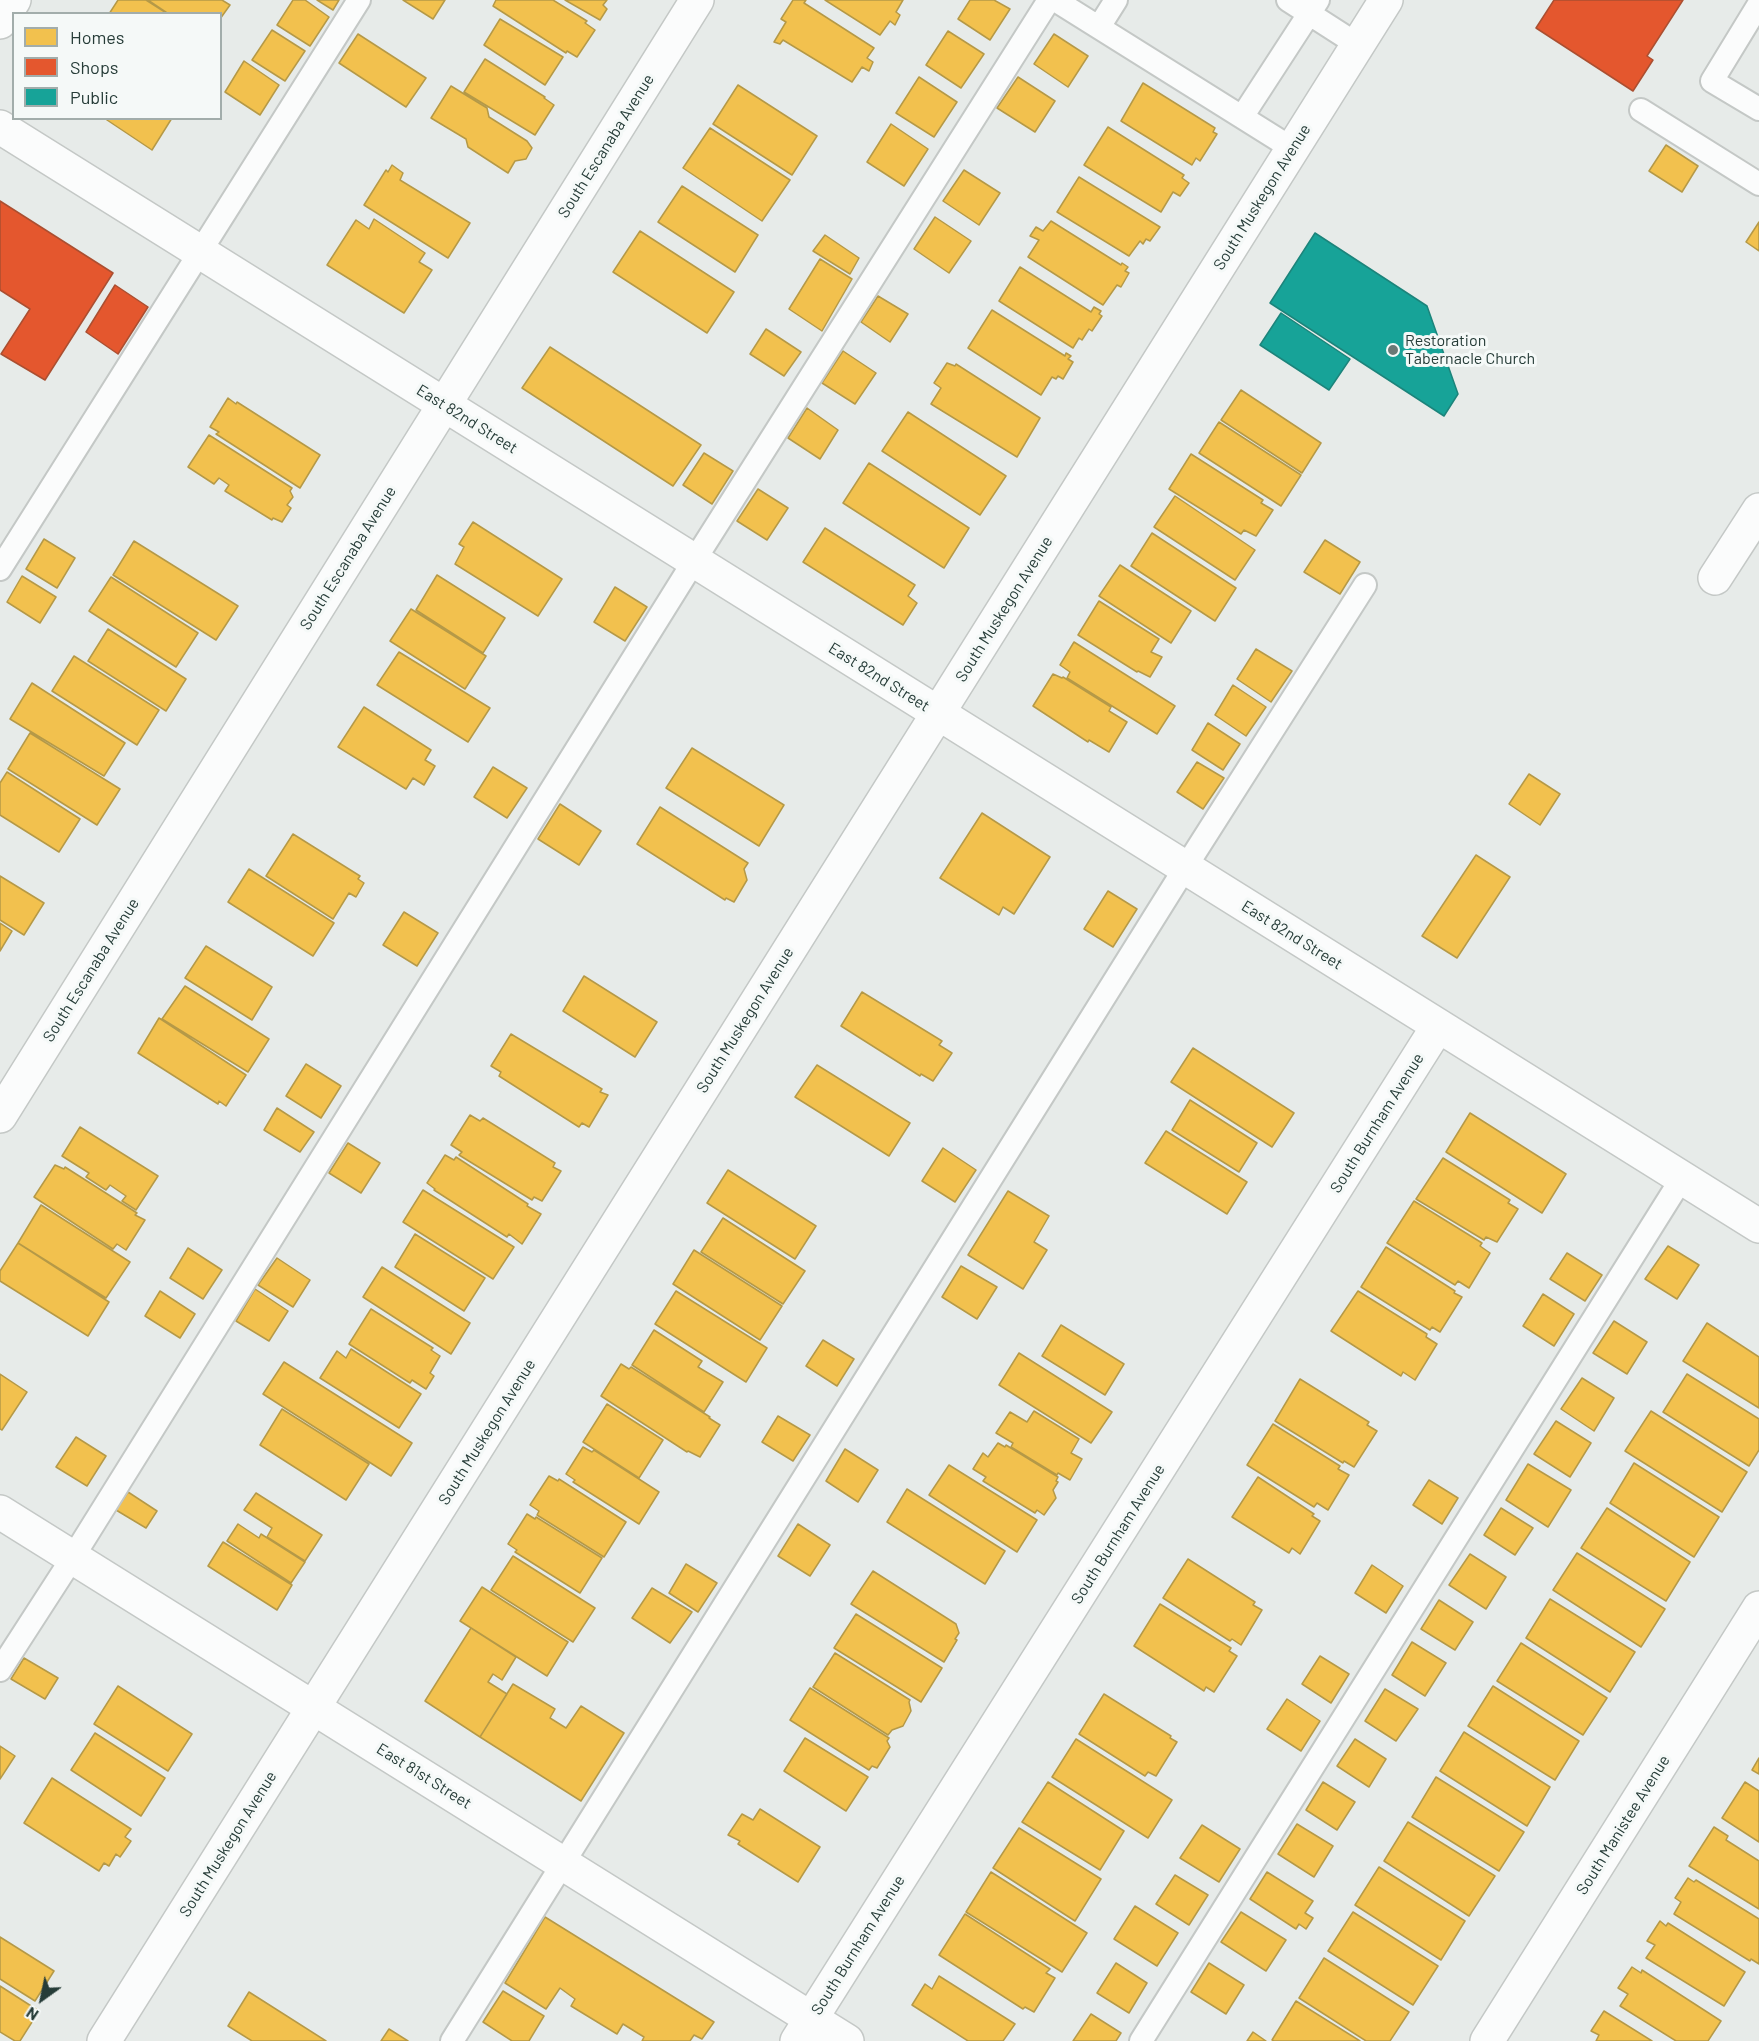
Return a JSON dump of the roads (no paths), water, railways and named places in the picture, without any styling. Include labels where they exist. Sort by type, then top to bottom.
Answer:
[{"type":"street","points":[[0,22],[14,0]]},
{"type":"street","name":"South Escanaba Avenue","points":[[0,1116],[697,0]]},
{"type":"street","name":"South Muskegon Avenue","points":[[104,2041],[1386,0]]},
{"type":"street","name":"East 82nd Street","points":[[0,128],[1759,1226]]},
{"type":"street","points":[[1715,578],[1759,510]]},
{"type":"street","name":"South Burnham Avenue","points":[[804,2030],[1438,1026]]},
{"type":"street","name":"East 81st Street","points":[[0,1512],[564,1864],[804,2030],[847,2041]]},
{"type":"street","name":"South Manistee Avenue","points":[[1486,2041],[1759,1608]]},
{"type":"lane","points":[[0,569],[359,0]]},
{"type":"lane","points":[[0,1670],[73,1557],[694,561],[1049,0]]},
{"type":"lane","points":[[1055,0],[1293,149]]},
{"type":"lane","points":[[1099,27],[1116,0]]},
{"type":"lane","points":[[1288,0],[1313,7],[1358,45]]},
{"type":"lane","points":[[1759,4],[1712,81],[1759,109]]},
{"type":"lane","points":[[1242,117],[1313,7]]},
{"type":"lane","points":[[1641,110],[1759,184]]},
{"type":"lane","points":[[452,2041],[1185,868],[1365,585]]},
{"type":"lane","points":[[1141,2041],[1682,1178]]},
{"type":"place","name":"Restoration Tabernacle Church","points":[[1393,350]]}]
